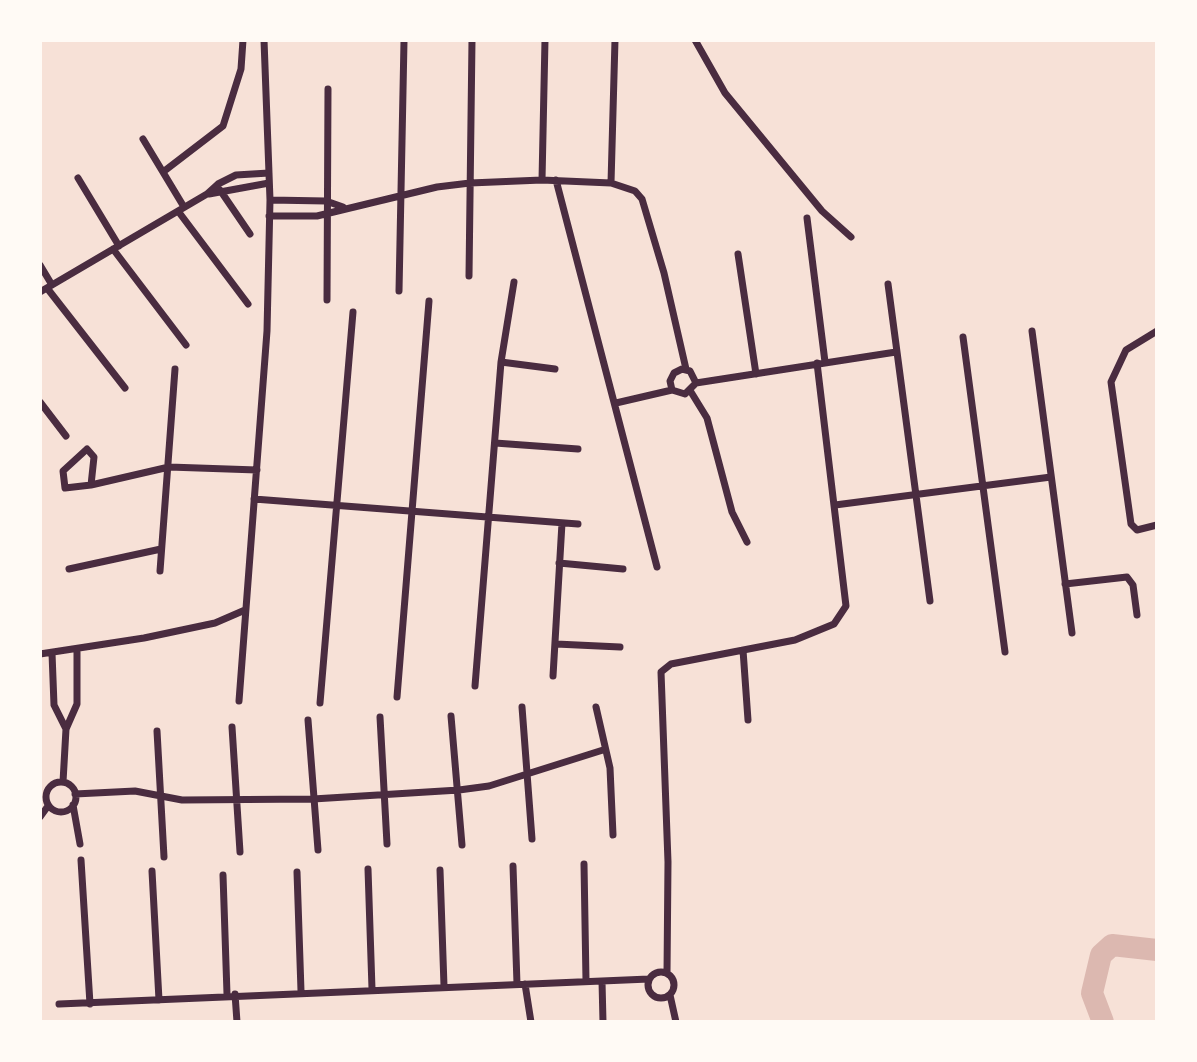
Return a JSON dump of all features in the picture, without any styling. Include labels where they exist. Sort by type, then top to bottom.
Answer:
[{"type":"street","points":[[163,172],[223,126],[241,69],[243,40]]},
{"type":"street","points":[[239,701],[267,331],[270,200],[264,40]]},
{"type":"street","points":[[469,276],[472,40]]},
{"type":"street","points":[[542,180],[545,40]]},
{"type":"street","points":[[611,183],[615,40]]},
{"type":"street","points":[[695,40],[725,93],[822,211],[851,237]]},
{"type":"street","points":[[399,291],[404,41]]},
{"type":"street","points":[[327,300],[328,89]]},
{"type":"street","points":[[143,139],[181,209],[248,304]]},
{"type":"street","points":[[47,289],[207,194],[218,184],[236,175],[269,173]]},
{"type":"street","points":[[78,178],[116,248],[186,345]]},
{"type":"street","points":[[556,180],[657,567]]},
{"type":"street","points":[[269,216],[326,214],[343,207],[470,183],[556,180],[611,183],[635,191],[642,199],[686,369],[696,383],[691,392]]},
{"type":"street","points":[[207,194],[269,183]]},
{"type":"street","points":[[218,184],[250,234]]},
{"type":"street","points":[[270,200],[326,201],[343,207]]},
{"type":"street","points":[[667,973],[668,862],[661,672],[671,664],[795,640],[834,624],[843,614],[845,588],[807,218]]},
{"type":"street","points":[[738,254],[756,374]]},
{"type":"street","points":[[40,265],[47,289],[125,388]]},
{"type":"street","points":[[475,686],[501,362],[514,282]]},
{"type":"street","points":[[888,284],[930,601]]},
{"type":"street","points":[[397,697],[429,301]]},
{"type":"street","points":[[320,703],[353,312]]},
{"type":"street","points":[[1032,331],[1072,633]]},
{"type":"street","points":[[1157,331],[1126,350],[1111,382],[1131,524],[1137,530],[1157,525]]},
{"type":"street","points":[[963,337],[1005,652]]},
{"type":"street","points":[[696,383],[896,352]]},
{"type":"street","points":[[501,362],[555,369]]},
{"type":"street","points":[[160,571],[175,369]]},
{"type":"street","points":[[686,369],[674,373],[670,381],[672,390],[678,394],[691,392]]},
{"type":"street","points":[[616,403],[672,390]]},
{"type":"street","points":[[691,392],[707,418],[732,512],[747,542]]},
{"type":"street","points":[[40,402],[66,436]]},
{"type":"street","points":[[495,443],[578,449]]},
{"type":"street","points":[[91,485],[94,457],[87,449],[63,471],[62,484],[70,490],[169,467],[257,470]]},
{"type":"street","points":[[835,505],[1051,477]]},
{"type":"street","points":[[254,499],[578,524]]},
{"type":"street","points":[[553,676],[562,523]]},
{"type":"street","points":[[69,569],[161,549]]},
{"type":"street","points":[[559,563],[623,569]]},
{"type":"street","points":[[1065,584],[1127,577],[1133,585],[1137,615]]},
{"type":"street","points":[[40,654],[215,623],[245,610]]},
{"type":"street","points":[[556,644],[620,647]]},
{"type":"street","points":[[75,794],[63,782],[66,729],[77,704],[77,649]]},
{"type":"street","points":[[743,650],[748,720]]},
{"type":"street","points":[[52,653],[54,705],[66,729]]},
{"type":"street","points":[[522,707],[532,839]]},
{"type":"street","points":[[596,707],[603,750],[610,768],[613,835]]},
{"type":"street","points":[[451,716],[462,845]]},
{"type":"street","points":[[380,717],[387,844]]},
{"type":"street","points":[[308,720],[318,850]]},
{"type":"street","points":[[232,727],[240,852]]},
{"type":"street","points":[[157,731],[164,857]]},
{"type":"street","points":[[75,794],[110,790],[161,794],[182,800],[237,800],[313,799],[459,790],[489,786],[603,750]]},
{"type":"street","points":[[40,817],[48,806],[48,789],[63,782]]},
{"type":"street","points":[[75,794],[73,805],[80,844]]},
{"type":"street","points":[[48,806],[64,812],[73,805]]},
{"type":"street","points":[[81,860],[90,1004]]},
{"type":"street","points":[[584,864],[586,981]]},
{"type":"street","points":[[513,866],[521,984],[531,1022]]},
{"type":"street","points":[[368,869],[372,989]]},
{"type":"street","points":[[440,870],[444,986]]},
{"type":"street","points":[[152,871],[159,1000]]},
{"type":"street","points":[[297,872],[301,991]]},
{"type":"street","points":[[223,875],[231,994],[237,1022]]},
{"type":"street","points":[[59,1004],[301,991],[649,979],[657,972],[667,973],[674,980],[670,995],[676,1022]]},
{"type":"street","points":[[649,979],[649,989],[656,997],[670,995]]},
{"type":"street","points":[[602,981],[603,1022]]},
{"type":"waterway","points":[[1103,1022],[1092,993],[1101,955],[1112,945],[1157,950]]}]
